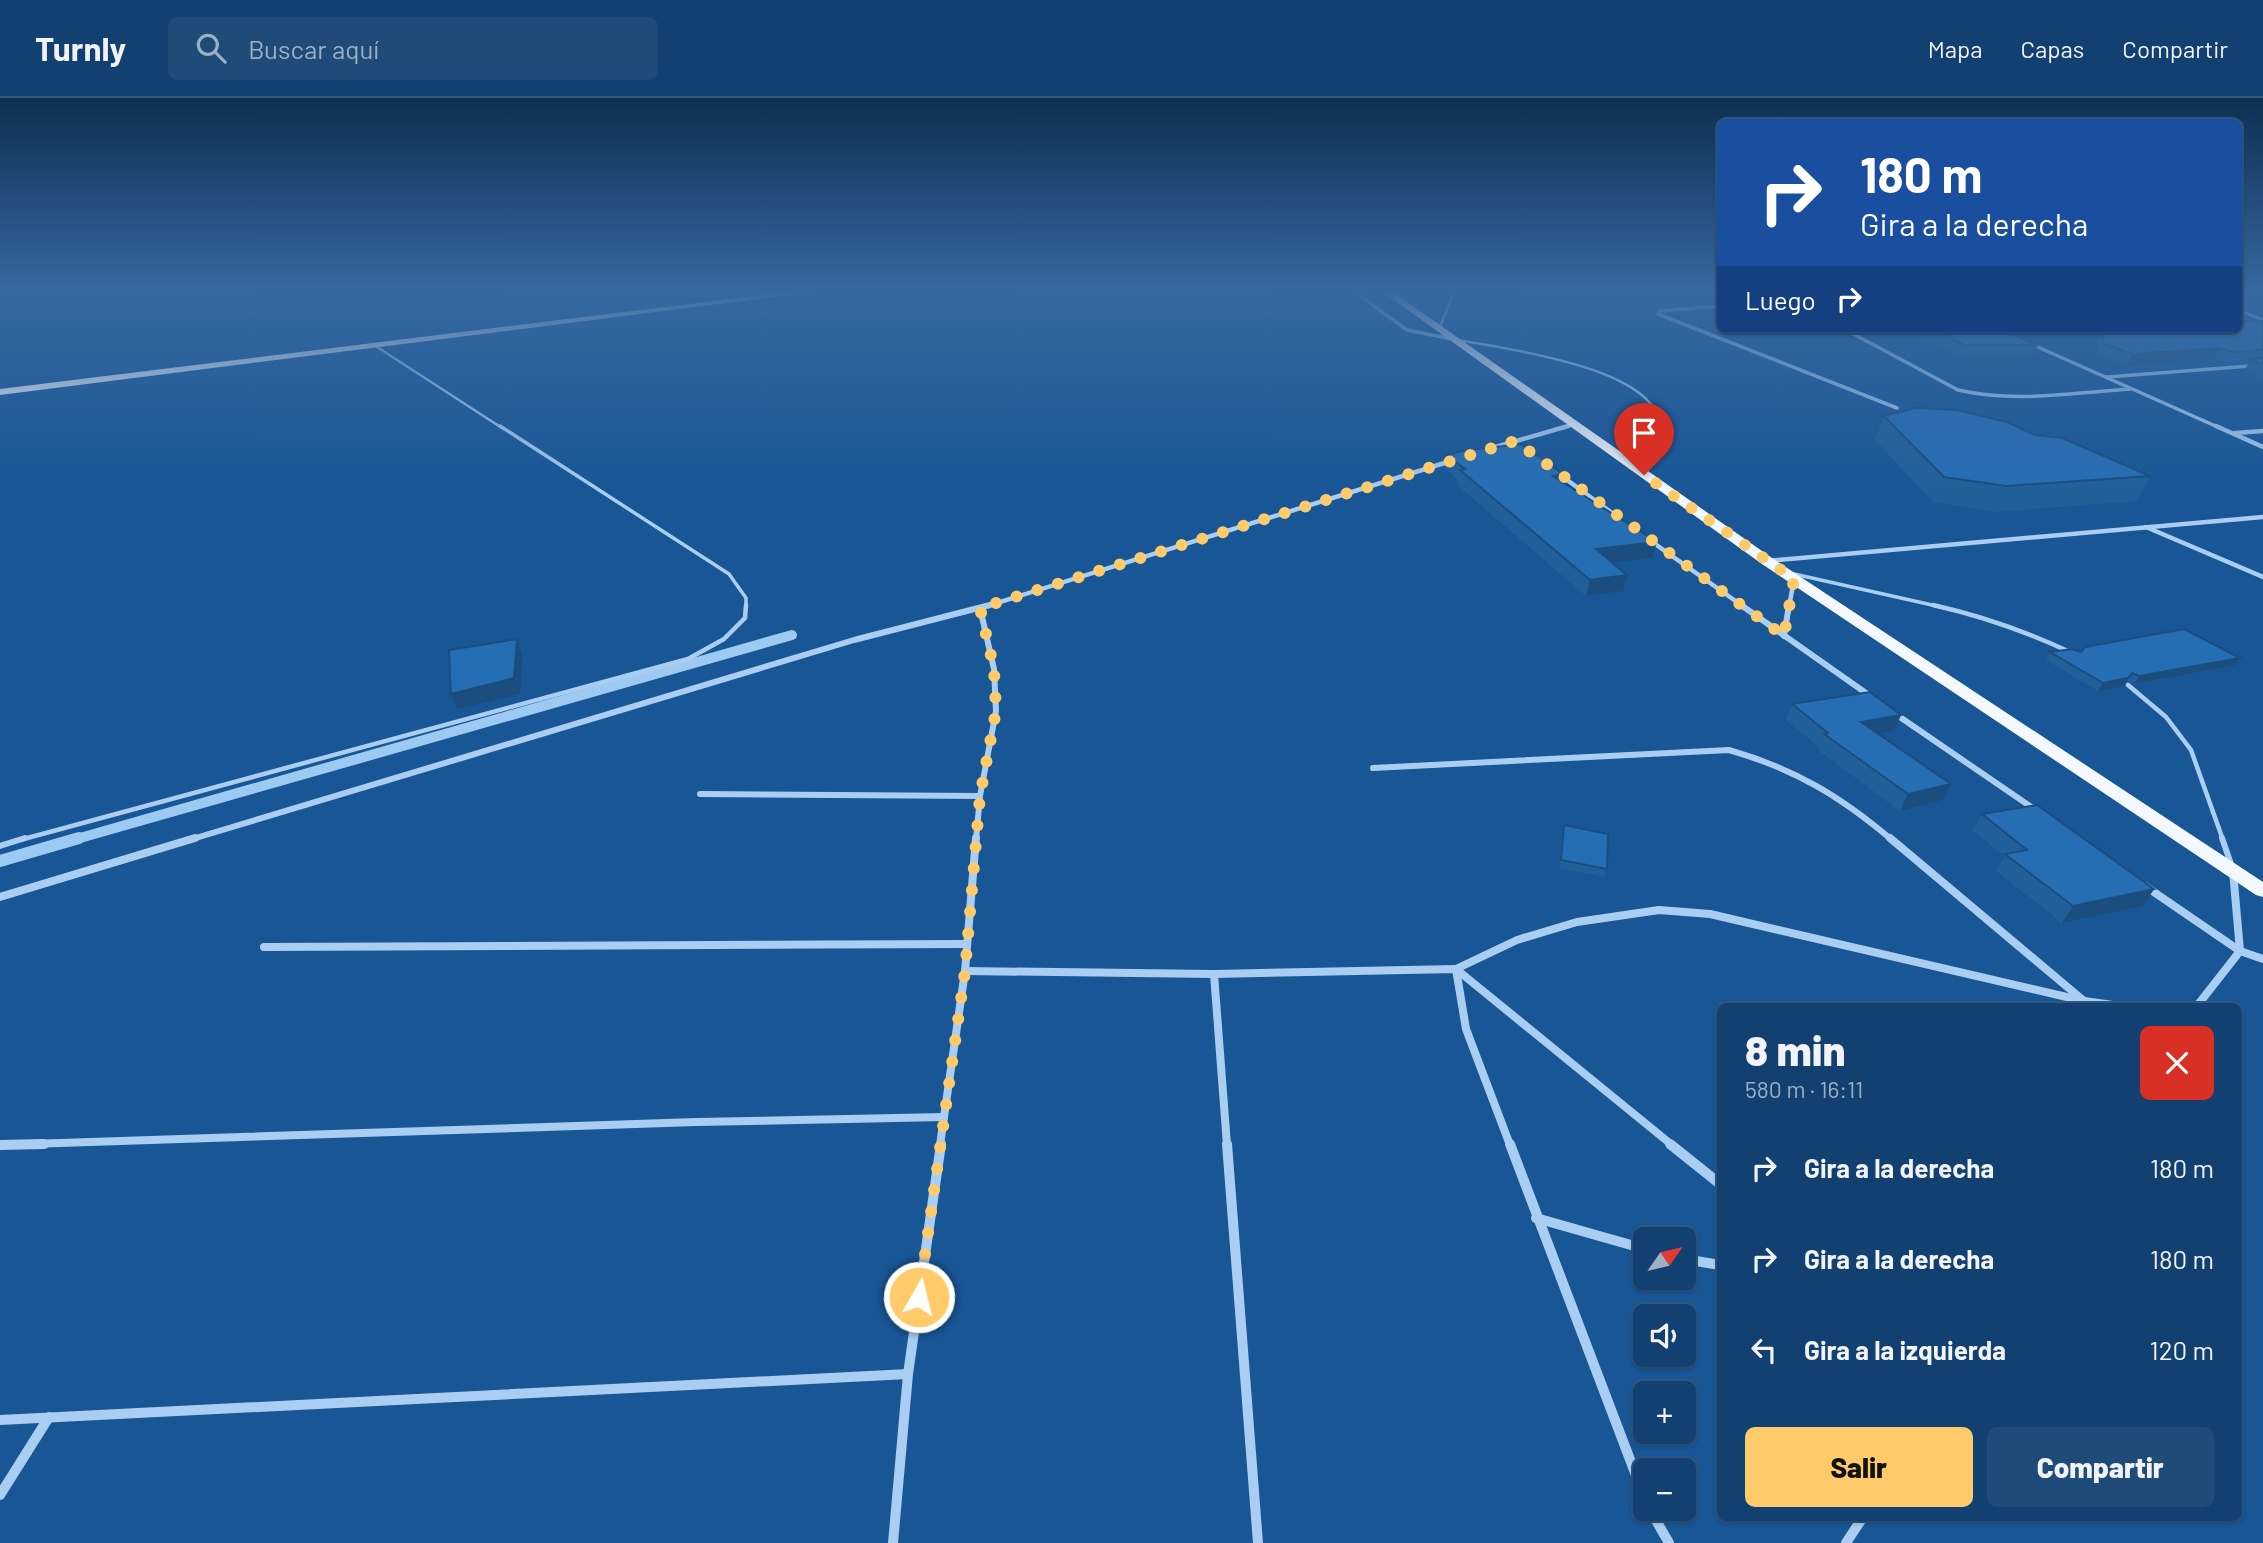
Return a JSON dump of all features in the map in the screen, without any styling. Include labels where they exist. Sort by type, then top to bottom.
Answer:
[{"type":"highway","points":[[0,391],[273,357]]},
{"type":"main road","points":[[1478,357],[1788,576],[2263,891]]},
{"type":"street","points":[[1768,357],[1897,408]]},
{"type":"street","points":[[1897,357],[1958,390],[1975,395],[2011,397],[2130,389]]},
{"type":"street","points":[[2061,357],[2263,447]]},
{"type":"street","points":[[2105,377],[2263,365]]},
{"type":"street","points":[[1489,449],[1572,425]]},
{"type":"street","points":[[2231,434],[2263,430]]},
{"type":"street","points":[[1515,441],[1526,449]]},
{"type":"street","points":[[0,897],[854,640],[980,608],[1463,457]]},
{"type":"street","points":[[1547,466],[1622,521]]},
{"type":"street","points":[[1767,561],[2263,517]]},
{"type":"street","points":[[2146,527],[2263,577]]},
{"type":"street","points":[[1643,536],[1877,701]]},
{"type":"street","points":[[1784,636],[1788,576]]},
{"type":"street","points":[[893,1543],[908,1374],[965,971],[980,796],[996,711],[994,669],[980,608]]},
{"type":"street","points":[[1888,709],[2047,818]]},
{"type":"street","points":[[1373,768],[1729,750],[1776,763],[1825,787],[1857,811],[2084,1000]]},
{"type":"street","points":[[700,794],[980,796]]},
{"type":"street","points":[[2199,1003],[2240,951],[2233,870]]},
{"type":"street","points":[[2138,881],[2240,951],[2263,959]]},
{"type":"street","points":[[965,971],[1214,974],[1456,970],[1529,936],[1577,922],[1659,910],[1710,914],[2102,1003]]},
{"type":"street","points":[[264,947],[392,944],[966,944]]},
{"type":"street","points":[[1456,970],[1717,1183]]},
{"type":"street","points":[[1456,970],[1466,1029],[1633,1468]]},
{"type":"street","points":[[1214,974],[1258,1543]]},
{"type":"street","points":[[0,1145],[696,1122],[944,1117]]},
{"type":"street","points":[[1536,1218],[1633,1246]]},
{"type":"street","points":[[1696,1261],[1717,1264]]},
{"type":"street","points":[[0,1420],[908,1374]]},
{"type":"street","points":[[0,1495],[49,1417]]},
{"type":"street","points":[[1656,1521],[1669,1543]]},
{"type":"street","points":[[1846,1543],[1860,1521]]},
{"type":"lane","points":[[0,846],[101,816],[688,659],[724,639],[745,618],[746,598],[729,573],[393,357]]},
{"type":"lane","points":[[1552,357],[1604,373],[1650,402],[1659,414],[1659,427],[1644,475]]},
{"type":"lane","points":[[1788,576],[1983,616],[2026,631],[2076,655]]},
{"type":"lane","points":[[2128,685],[2166,716],[2190,750],[2233,870]]},
{"type":"building","points":[[2263,358],[2263,364],[2250,359]]},
{"type":"building","points":[[1916,408],[1957,410],[2007,422],[2035,435],[2062,438],[2150,476],[2006,486],[1944,477],[1884,416]]},
{"type":"building","points":[[1521,444],[1563,474],[1553,476],[1657,542],[1596,549],[1627,575],[1590,580],[1460,470],[1465,469],[1447,455]]},
{"type":"building","points":[[2184,629],[2240,658],[2139,676],[2132,673],[2128,678],[2103,683],[2050,652],[2072,649],[2081,652],[2085,647]]},
{"type":"building","points":[[517,639],[514,678],[451,694],[449,650]]},
{"type":"building","points":[[1870,692],[1901,715],[1861,722],[1951,784],[1908,794],[1824,734],[1828,733],[1792,704]]},
{"type":"building","points":[[2037,805],[2154,889],[2073,906],[2005,854],[2027,850],[1982,814]]},
{"type":"building","points":[[1564,825],[1608,834],[1607,869],[1561,860]]},
{"type":"waterway","points":[[73,840],[792,635]]},
{"type":"waterway","points":[[0,861],[79,838]]},
{"type":"route","points":[[919,1297],[965,971],[980,796],[996,711],[994,669],[980,608],[1515,441],[1579,490],[1784,636],[1794,579],[1644,475]]}]
